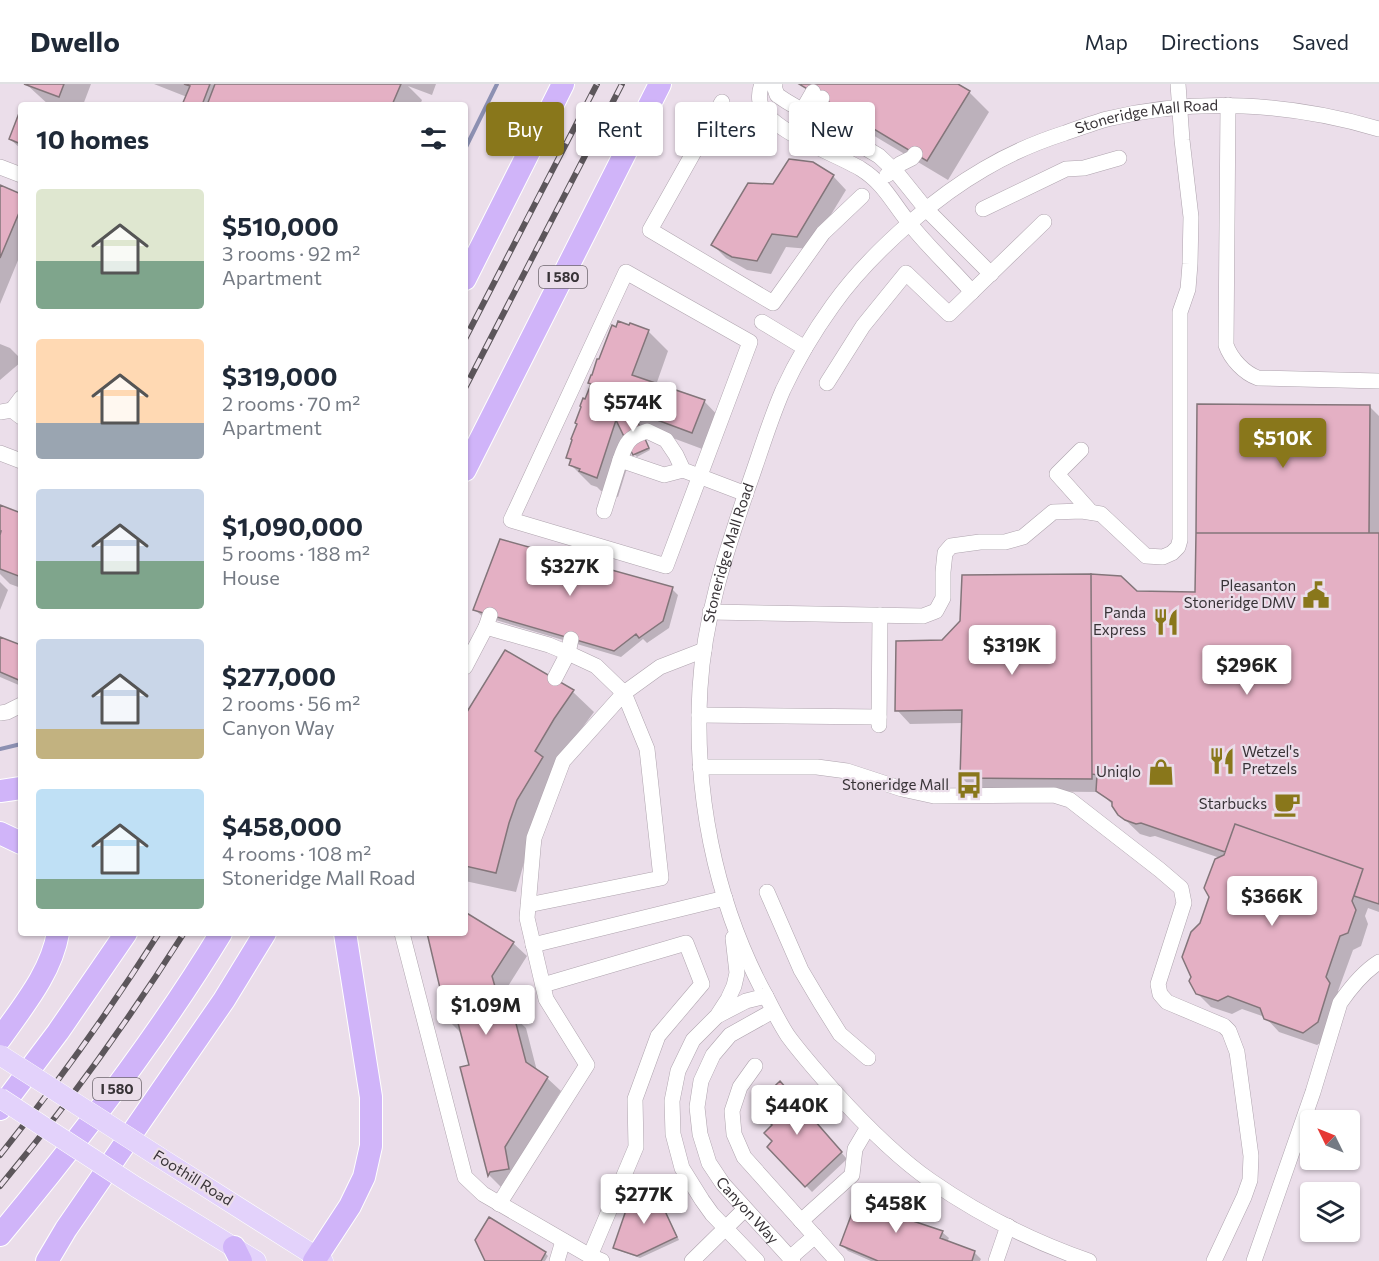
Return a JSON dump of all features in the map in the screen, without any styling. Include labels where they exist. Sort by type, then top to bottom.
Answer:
[{"type":"highway","points":[[468,273],[563,84]]},
{"type":"highway","name":"I 580","points":[[468,464],[660,84]]},
{"type":"highway","points":[[0,791],[18,788]]},
{"type":"highway","points":[[0,833],[18,842]]},
{"type":"highway","points":[[0,1039],[35,989],[51,959],[57,936]]},
{"type":"highway","points":[[0,1109],[58,1032],[124,936]]},
{"type":"highway","name":"I 580","points":[[0,1235],[58,1166],[114,1092],[167,1018],[219,936]]},
{"type":"highway","points":[[47,1261],[66,1229],[224,1000],[263,936]]},
{"type":"highway","points":[[318,1260],[355,1197],[364,1177],[371,1146],[371,1097],[345,936]]},
{"type":"main road","name":"Foothill Road","points":[[0,1054],[318,1260]]},
{"type":"main road","points":[[0,1098],[237,1254],[256,1261]]},
{"type":"street","points":[[762,84],[760,104],[769,117],[791,135],[860,168],[878,183],[889,194],[909,223],[972,292]]},
{"type":"street","points":[[775,84],[777,94],[789,103]]},
{"type":"street","points":[[710,612],[923,616],[936,611],[943,598],[945,553],[951,546],[980,542],[1005,542],[1023,537],[1053,512],[1082,511],[1101,514],[1146,556],[1163,557],[1173,553],[1180,540],[1180,312],[1188,288],[1191,217],[1178,84]]},
{"type":"street","points":[[810,102],[817,95],[818,102]]},
{"type":"street","points":[[1228,105],[1226,345],[1229,353],[1251,376],[1258,378],[1379,381]]},
{"type":"street","name":"Stoneridge Mall Road","points":[[1089,1261],[1055,1249],[1008,1226],[966,1204],[929,1179],[868,1127],[809,1063],[773,1011],[731,920],[711,842],[705,805],[700,767],[699,714],[704,650],[710,612],[721,570],[770,425],[784,389],[805,348],[832,306],[865,266],[909,223],[960,184],[987,166],[1047,139],[1105,119],[1143,111],[1228,105],[1261,106],[1330,116],[1379,129]]},
{"type":"street","points":[[875,154],[894,170],[927,209],[991,274]]},
{"type":"street","points":[[878,183],[915,154]]},
{"type":"street","points":[[692,156],[650,230],[773,303],[823,233],[862,196]]},
{"type":"street","points":[[839,156],[846,162]]},
{"type":"street","points":[[984,209],[1066,169],[1084,168],[1119,158]]},
{"type":"street","points":[[0,167],[18,174]]},
{"type":"street","points":[[827,383],[863,326],[906,273],[949,314],[1044,222]]},
{"type":"street","points":[[626,272],[750,342],[699,476],[666,566],[511,520],[626,272]]},
{"type":"street","points":[[762,322],[805,348]]},
{"type":"street","points":[[604,511],[625,445],[635,435],[647,431],[666,440],[683,470]]},
{"type":"street","points":[[1081,450],[1057,474],[1091,513]]},
{"type":"street","points":[[0,453],[18,460]]},
{"type":"street","points":[[620,460],[664,475],[683,470],[746,494]]},
{"type":"street","points":[[699,714],[879,721],[880,615]]},
{"type":"street","points":[[468,661],[488,621],[549,645],[570,646],[596,666],[624,693],[647,749],[661,878],[528,905]]},
{"type":"street","points":[[555,678],[570,646]]},
{"type":"street","points":[[499,1204],[587,1065],[546,999],[533,945],[527,918],[534,838],[563,761],[624,693],[660,667],[704,650]]},
{"type":"street","points":[[0,713],[18,707]]},
{"type":"street","points":[[700,767],[836,769],[934,796],[1054,795],[1070,800],[1181,888],[1184,903],[1158,984],[1160,994],[1167,1002],[1224,1026],[1229,1031],[1237,1052],[1251,1156],[1250,1180],[1214,1261]]},
{"type":"street","points":[[767,892],[801,970],[820,1002],[840,1034],[868,1058]]},
{"type":"street","points":[[533,945],[725,898]]},
{"type":"street","name":"Canyon Way","points":[[731,920],[737,973],[731,993],[717,1016],[693,1040],[678,1071],[672,1101],[673,1134],[682,1168],[712,1214],[757,1261]]},
{"type":"street","points":[[403,936],[465,1177],[483,1194],[596,1259],[636,1147],[635,1099],[658,1036],[702,984],[686,943],[543,985]]},
{"type":"street","points":[[1254,1261],[1340,1003],[1348,990],[1379,962]]},
{"type":"street","name":"Canyon Way","points":[[717,1016],[746,1002],[766,996]]},
{"type":"street","name":"Canyon Way","points":[[773,1011],[730,1035],[712,1055],[701,1081],[697,1107],[700,1134],[709,1163],[744,1209],[792,1259]]},
{"type":"street","points":[[754,1066],[740,1088],[732,1111],[734,1134],[744,1157],[837,1261]]},
{"type":"street","points":[[801,1221],[852,1175],[855,1149],[868,1127]]},
{"type":"street","points":[[692,1261],[744,1209]]},
{"type":"street","points":[[996,1261],[1008,1226]]},
{"type":"street","points":[[792,1259],[815,1236]]},
{"type":"street","points":[[557,1261],[563,1241]]},
{"type":"building","points":[[24,84],[64,84],[59,97]]},
{"type":"building","points":[[184,84],[210,84],[203,102],[183,102],[190,86]]},
{"type":"building","points":[[215,84],[401,84],[393,102],[208,102]]},
{"type":"building","points":[[799,84],[958,84],[970,91],[927,161],[875,130],[875,102],[829,102]]},
{"type":"building","points":[[18,116],[18,143],[9,139]]},
{"type":"building","points":[[789,159],[813,162],[834,175],[797,237],[772,234],[757,261],[732,257],[711,245],[748,183],[773,184]]},
{"type":"building","points":[[0,185],[18,193],[18,215],[0,258]]},
{"type":"building","points":[[618,321],[649,330],[632,375],[705,400],[692,433],[633,411],[616,420],[597,478],[569,465],[571,459],[566,458],[580,406],[591,384],[588,383],[597,359],[599,359],[612,325],[616,327]]},
{"type":"building","points":[[1197,404],[1370,405],[1369,533],[1196,533]]},
{"type":"building","points":[[633,411],[649,448],[633,455],[616,420]]},
{"type":"building","points":[[0,505],[18,512],[18,576],[0,569]]},
{"type":"building","points":[[1196,533],[1379,533],[1379,904],[1354,896],[1363,869],[1235,824],[1225,852],[1141,823],[1136,824],[1125,820],[1118,815],[1112,802],[1096,791],[1097,775],[1092,774],[1091,574],[1121,576],[1137,591],[1195,592]]},
{"type":"building","points":[[500,539],[673,587],[663,621],[639,638],[636,634],[614,651],[473,610]]},
{"type":"building","points":[[1091,574],[1092,779],[960,778],[962,710],[895,711],[896,641],[942,640],[960,621],[962,575]]},
{"type":"building","points":[[0,637],[18,644],[18,680],[0,672]]},
{"type":"building","points":[[505,650],[574,690],[535,751],[543,757],[517,800],[496,873],[468,867],[468,710]]},
{"type":"building","points":[[1235,824],[1363,869],[1352,901],[1356,910],[1348,933],[1340,936],[1326,977],[1330,983],[1318,1022],[1303,1033],[1264,1019],[1260,1008],[1228,996],[1218,1001],[1196,994],[1189,981],[1191,977],[1182,957],[1191,932],[1200,923],[1209,897],[1204,888],[1215,859],[1224,855]]},
{"type":"building","points":[[468,914],[514,942],[492,976],[503,1015],[513,1012],[526,1062],[548,1077],[505,1147],[509,1169],[490,1172],[488,1176],[460,1067],[469,1065],[457,1019],[448,1022],[428,936],[468,936]]},
{"type":"building","points":[[780,1081],[842,1152],[805,1187],[767,1147],[772,1141],[764,1133],[772,1125],[764,1116],[769,1111],[759,1101]]},
{"type":"building","points":[[634,1187],[658,1196],[677,1237],[637,1256],[613,1248]]},
{"type":"building","points":[[861,1189],[909,1206],[904,1218],[943,1231],[940,1238],[975,1251],[972,1261],[878,1261],[840,1245]]},
{"type":"building","points":[[489,1217],[546,1252],[541,1261],[485,1261],[475,1240]]},
{"type":"waterway","points":[[468,143],[497,84]]},
{"type":"waterway","points":[[0,749],[18,745]]},
{"type":"railway","points":[[468,333],[597,84]]},
{"type":"railway","points":[[468,382],[622,84]]},
{"type":"railway","points":[[0,1155],[82,1046],[157,936]]},
{"type":"railway","points":[[0,1186],[96,1062],[182,936]]},
{"type":"place","name":"Pleasanton Stoneridge DMV","points":[[1316,595]]},
{"type":"place","name":"Panda Express","points":[[1166,622]]},
{"type":"place","name":"Wetzel's Pretzels","points":[[1222,761]]},
{"type":"place","name":"Uniqlo","points":[[1161,772]]},
{"type":"place","name":"Stoneridge Mall","points":[[969,785]]},
{"type":"place","name":"Starbucks","points":[[1287,804]]}]
